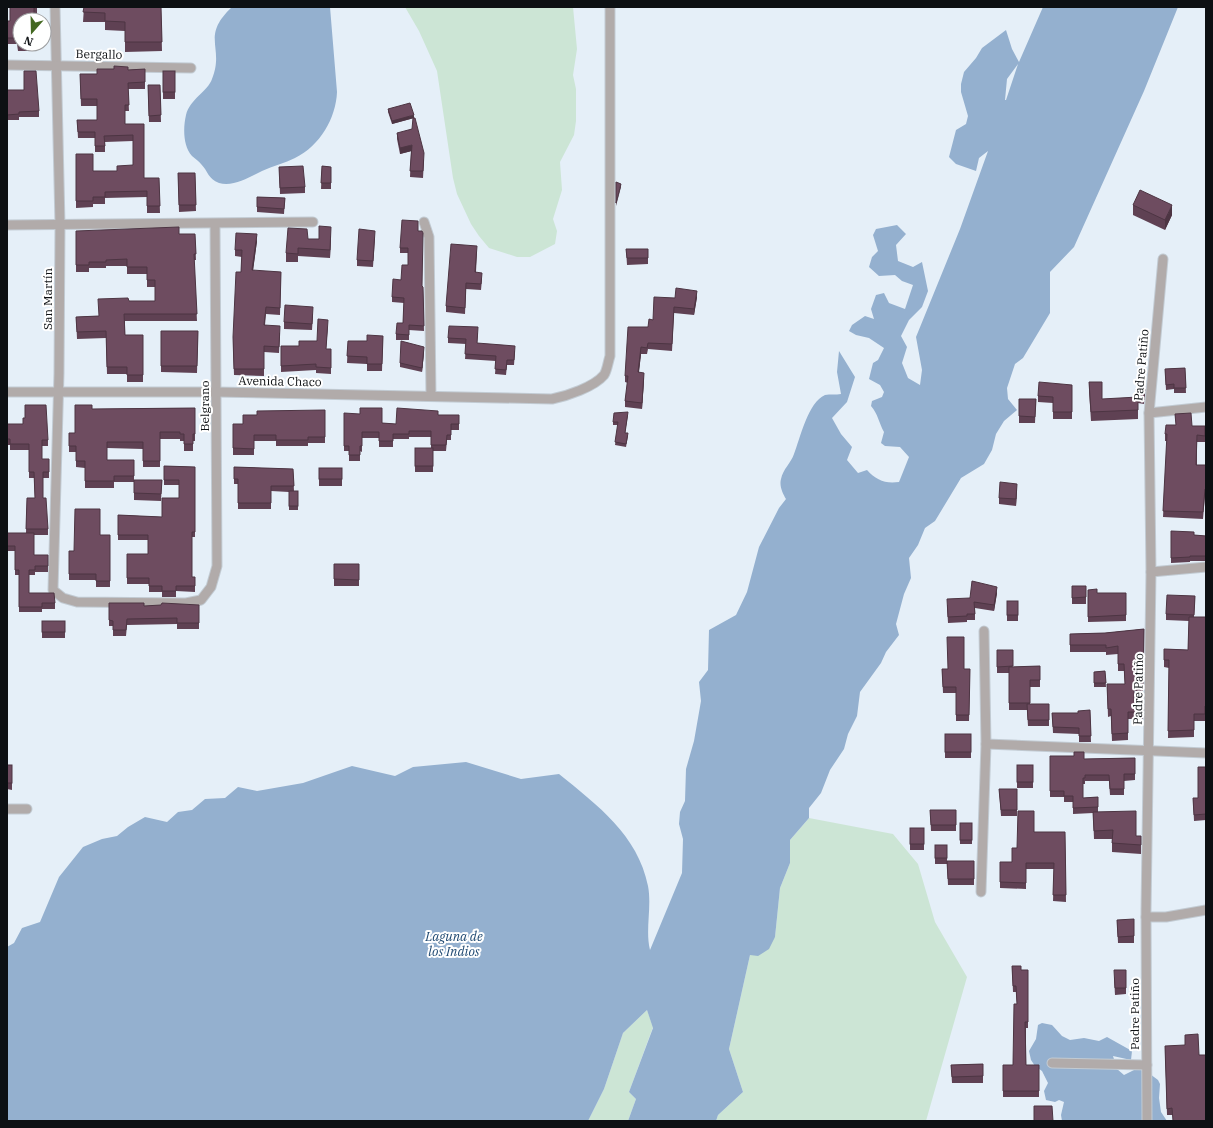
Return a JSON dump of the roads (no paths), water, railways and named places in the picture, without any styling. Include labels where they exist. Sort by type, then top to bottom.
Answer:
[{"type":"street","name":"San Martín","points":[[55,7],[60,225],[58,392],[53,590],[63,598],[77,602],[186,603],[201,600],[211,587]]},
{"type":"street","name":"Avenida Chaco","points":[[7,392],[216,392],[552,399],[568,395],[591,384],[604,374],[610,356],[610,7]]},
{"type":"street","name":"Bergallo","points":[[7,65],[191,68]]},
{"type":"street","points":[[7,225],[314,222]]},
{"type":"street","points":[[424,222],[429,237],[431,396]]},
{"type":"street","name":"Belgrano","points":[[211,587],[217,566],[215,224]]},
{"type":"street","name":"Padre Patiño","points":[[1147,1121],[1146,917],[1151,572],[1149,413],[1163,259]]},
{"type":"street","points":[[1149,413],[1206,407]]},
{"type":"street","points":[[1151,572],[1206,567]]},
{"type":"street","points":[[981,892],[986,744],[984,631]]},
{"type":"street","points":[[986,744],[1206,752]]},
{"type":"street","points":[[7,809],[27,809]]},
{"type":"street","points":[[1146,917],[1166,917],[1206,910]]},
{"type":"street","points":[[1052,1063],[1147,1065]]},
{"type":"water","points":[[232,7],[330,7],[337,92],[334,112],[330,121],[319,139],[304,153],[236,183],[225,184],[219,183],[210,177],[200,163],[189,152],[184,137],[184,125],[188,109],[191,104],[207,87],[212,79],[216,58],[215,35],[217,26],[222,17]]},
{"type":"water","name":"Laguna de los Indios","points":[[1043,7],[1178,7],[1144,91],[1074,247],[1050,272],[1050,313],[1023,358],[1015,364],[1007,388],[1008,399],[1017,410],[1004,421],[996,434],[992,450],[984,464],[961,478],[935,521],[925,528],[918,545],[909,558],[911,578],[904,594],[896,624],[899,635],[860,692],[857,716],[848,734],[844,749],[830,770],[821,793],[809,808],[809,818],[790,840],[790,863],[780,888],[775,937],[769,949],[758,956],[750,955],[729,1049],[743,1092],[718,1115],[716,1121],[628,1121],[636,1099],[629,1092],[653,1028],[647,1010],[623,1033],[604,1089],[588,1121],[7,1121],[7,947],[14,943],[22,928],[40,922],[59,877],[83,847],[102,839],[117,836],[128,827],[145,817],[167,822],[178,812],[192,810],[205,799],[225,798],[238,787],[257,791],[303,783],[352,766],[395,776],[413,767],[466,762],[521,779],[559,774],[588,797],[614,822],[635,851],[643,868],[648,886],[648,935],[650,950],[682,873],[683,839],[679,824],[680,812],[685,801],[686,769],[694,741],[701,701],[699,682],[708,670],[709,630],[736,615],[747,592],[759,547],[779,508],[786,499],[781,487],[781,479],[783,472],[793,457],[809,413],[819,399],[825,395],[841,394],[837,372],[839,351],[855,377],[847,402],[832,418],[841,434],[852,447],[847,460],[858,473],[867,470],[885,482],[899,482],[909,457],[900,447],[885,446],[881,443],[884,432],[871,406],[872,401],[882,397],[884,392],[880,385],[869,379],[873,363],[878,360],[884,348],[869,338],[856,335],[849,331],[852,325],[865,316],[874,319],[871,309],[876,295],[884,293],[889,303],[905,309],[913,285],[902,281],[895,275],[879,276],[869,267],[872,257],[878,251],[873,235],[876,229],[897,225],[906,234],[896,245],[898,261],[913,267],[922,262],[928,291],[922,307],[909,320],[901,336],[907,347],[902,363],[908,378],[920,385],[922,370],[916,337],[960,229],[988,151],[979,158],[976,171],[956,164],[949,157],[956,130],[966,124],[968,116],[961,92],[964,72],[982,48],[1006,30],[1012,49],[1019,62]],"holes":[[[1018,64],[1006,100],[1007,79]]]},
{"type":"water","points":[[1042,1023],[1052,1025],[1062,1036],[1070,1040],[1084,1038],[1099,1041],[1107,1037],[1132,1051],[1131,1060],[1113,1056],[1117,1069],[1124,1075],[1136,1069],[1146,1071],[1158,1080],[1160,1084],[1159,1098],[1161,1112],[1167,1121],[1062,1121],[1061,1115],[1064,1102],[1059,1100],[1055,1102],[1046,1100],[1044,1091],[1048,1083],[1042,1071],[1035,1066],[1031,1060],[1029,1051],[1036,1039],[1038,1025]]}]
